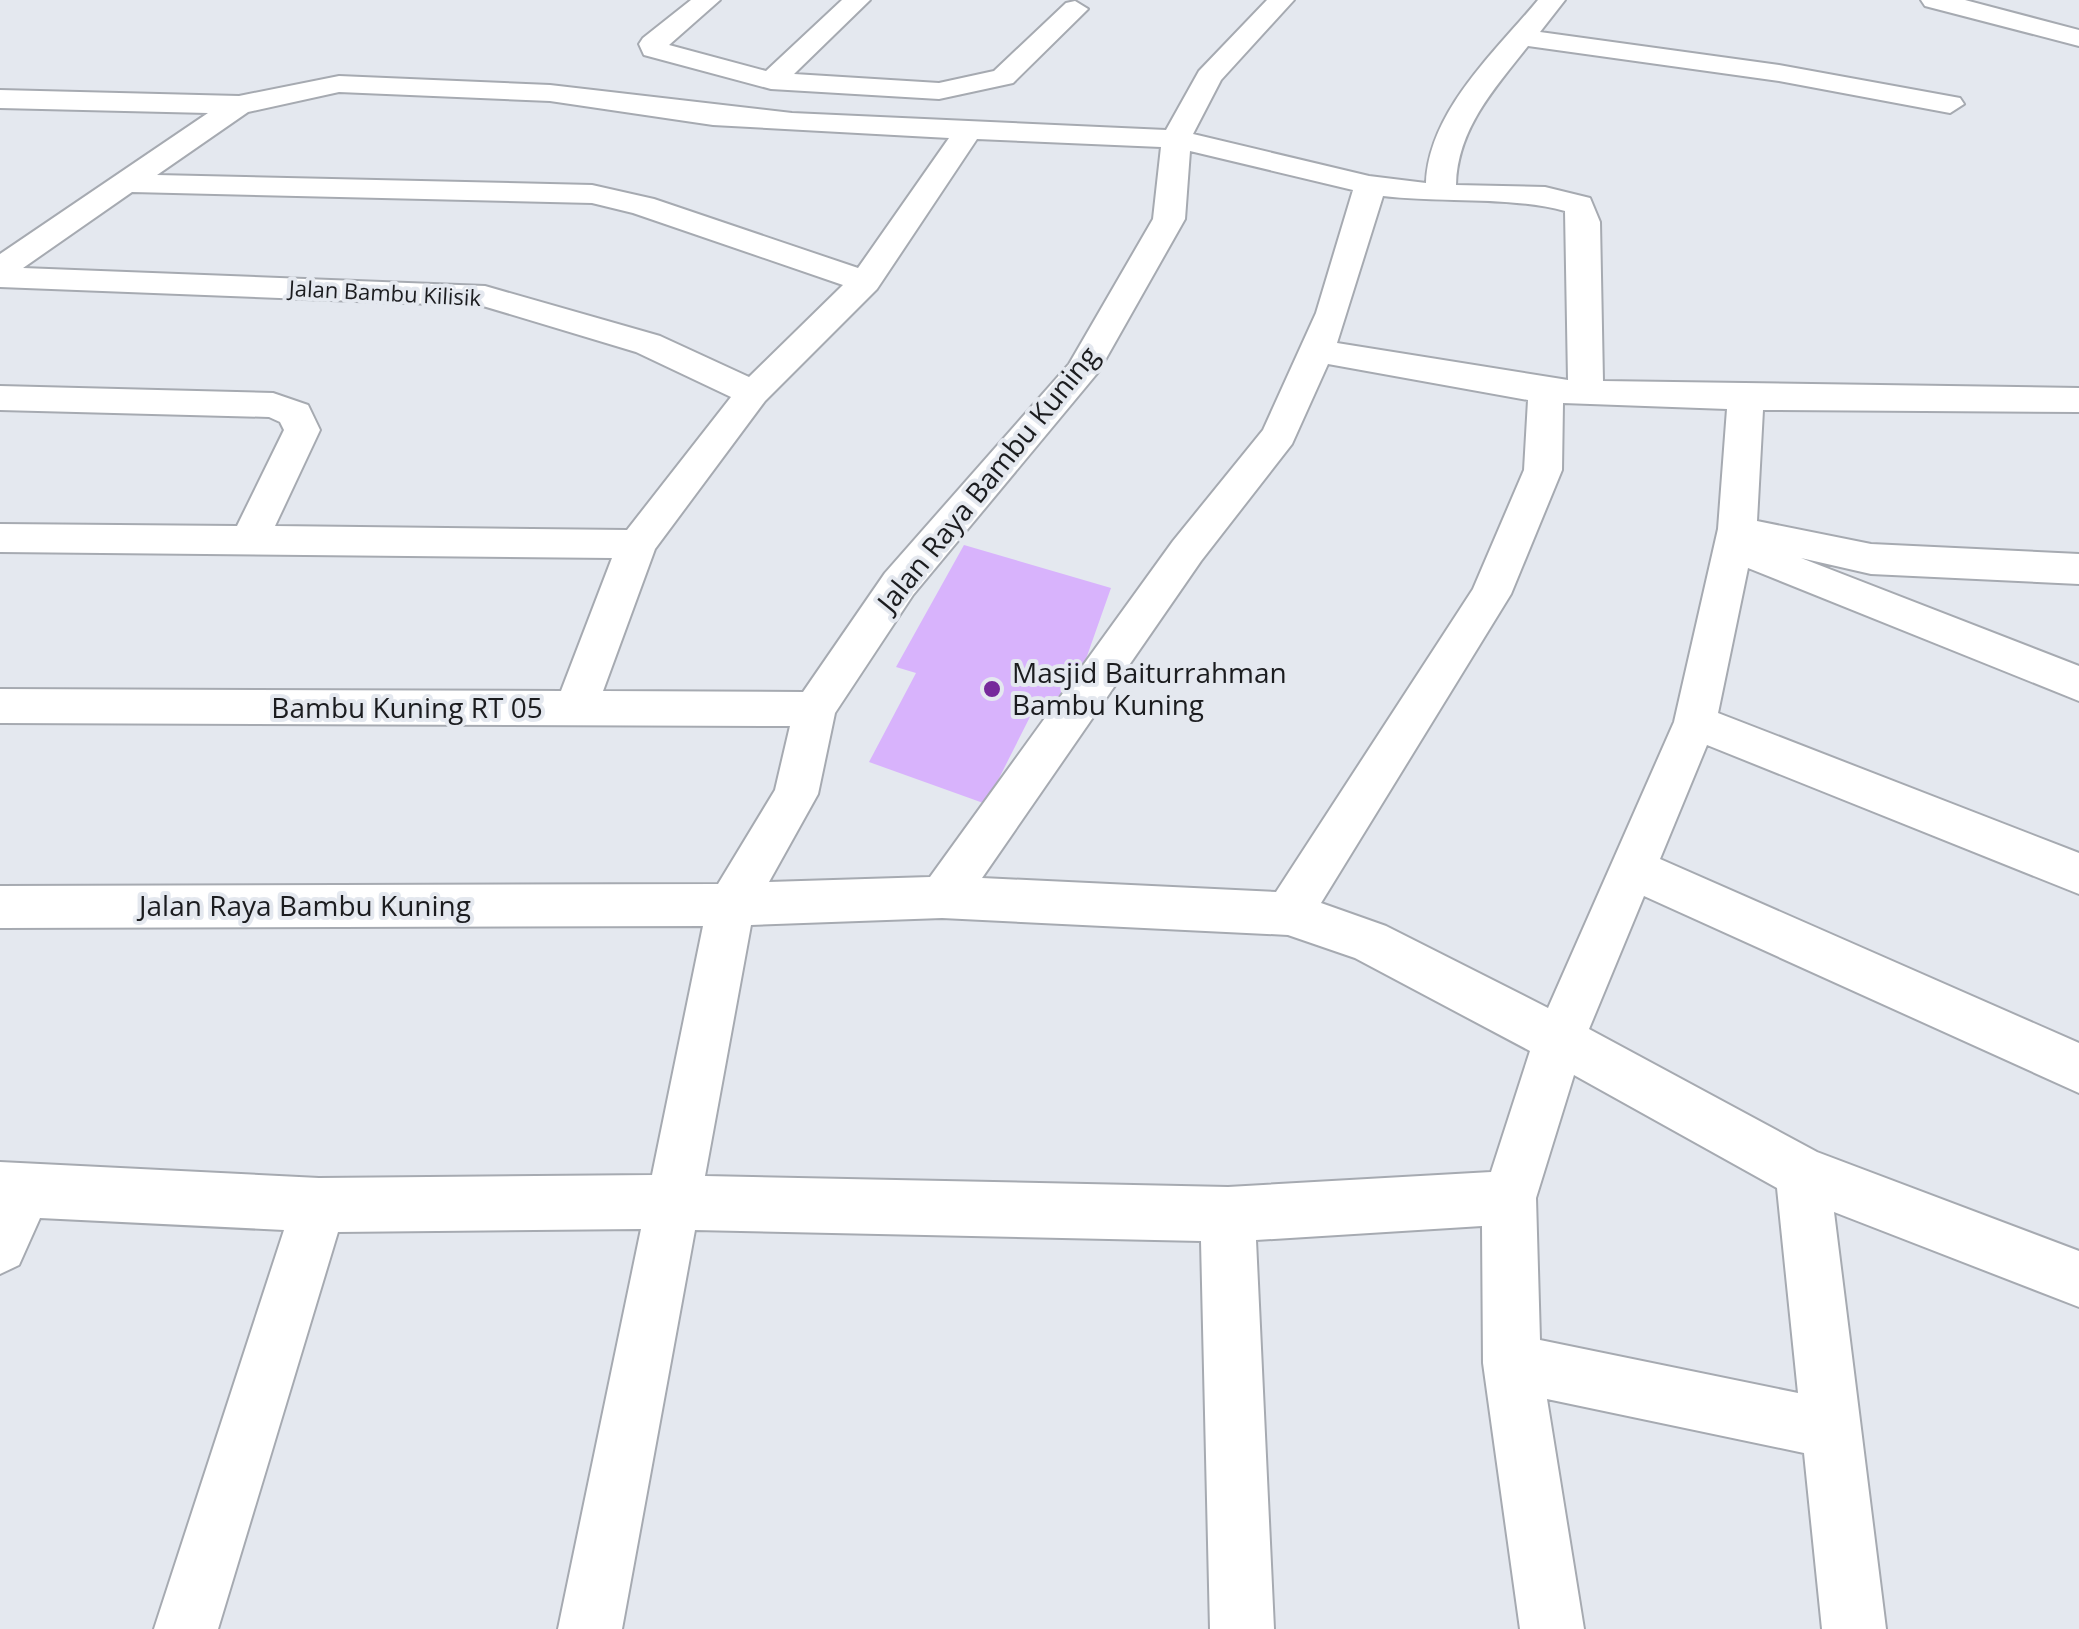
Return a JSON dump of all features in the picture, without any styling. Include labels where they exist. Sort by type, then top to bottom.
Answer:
[{"type":"street","points":[[707,0],[652,44],[654,50],[771,81],[939,90],[1004,77],[1080,5]]},
{"type":"street","points":[[771,81],[857,0]]},
{"type":"street","points":[[1044,0],[1080,5]]},
{"type":"street","name":"Jalan Raya Bambu Kuning","points":[[0,907],[730,905],[796,794],[815,709],[900,584],[1082,371],[1169,220],[1176,139],[1208,77],[1281,0]]},
{"type":"street","points":[[1441,176],[1472,98],[1552,0]]},
{"type":"street","points":[[1934,0],[2079,38]]},
{"type":"street","points":[[1520,37],[1779,74],[1950,104]]},
{"type":"street","points":[[0,99],[239,106],[339,84],[367,82],[550,93],[713,116],[968,132],[1176,139],[1369,185],[1441,176],[1580,205],[1584,222],[1566,391],[1543,470],[1491,594],[1288,914]]},
{"type":"street","points":[[0,269],[239,106]]},
{"type":"street","points":[[575,709],[637,544],[753,392],[866,282],[968,132]]},
{"type":"street","points":[[125,183],[592,194],[643,206],[866,282]]},
{"type":"street","points":[[942,897],[1188,551],[1279,436],[1319,351],[1366,210],[1369,185]]},
{"type":"street","name":"Jalan Bambu Kilisik","points":[[0,277],[485,296],[648,344],[753,392]]},
{"type":"street","points":[[1319,351],[1566,391],[1746,398],[2079,400]]},
{"type":"street","points":[[0,398],[273,405],[295,414],[302,430],[249,540]]},
{"type":"street","points":[[1552,1629],[1512,1363],[1508,1198],[1560,1041],[1695,722],[1735,538],[1746,398]]},
{"type":"street","points":[[0,538],[637,544]]},
{"type":"street","points":[[1735,538],[1871,559],[2079,569]]},
{"type":"street","points":[[1735,538],[2079,684]]},
{"type":"street","name":"Bambu Kuning RT 05","points":[[0,706],[815,709]]},
{"type":"street","points":[[1695,722],[2079,874]]},
{"type":"street","points":[[1633,868],[2079,1068]]},
{"type":"street","points":[[590,1629],[730,905],[942,897],[1288,914],[1369,941],[1802,1173],[2079,1279]]},
{"type":"street","points":[[1802,1173],[1854,1629]]},
{"type":"street","points":[[0,1246],[12,1190],[319,1206],[673,1202],[980,1212],[1228,1214],[1508,1198]]},
{"type":"street","points":[[186,1629],[319,1206]]},
{"type":"street","points":[[1228,1214],[1242,1629]]},
{"type":"street","points":[[1512,1363],[1831,1429]]},
{"type":"building","name":"Masjid Baiturrahman Bambu Kuning","points":[[964,545],[1111,588],[1068,710],[1036,705],[986,804],[869,762],[916,673],[896,667]]},
{"type":"place","name":"Masjid Baiturrahman Bambu Kuning","points":[[992,689]]}]
